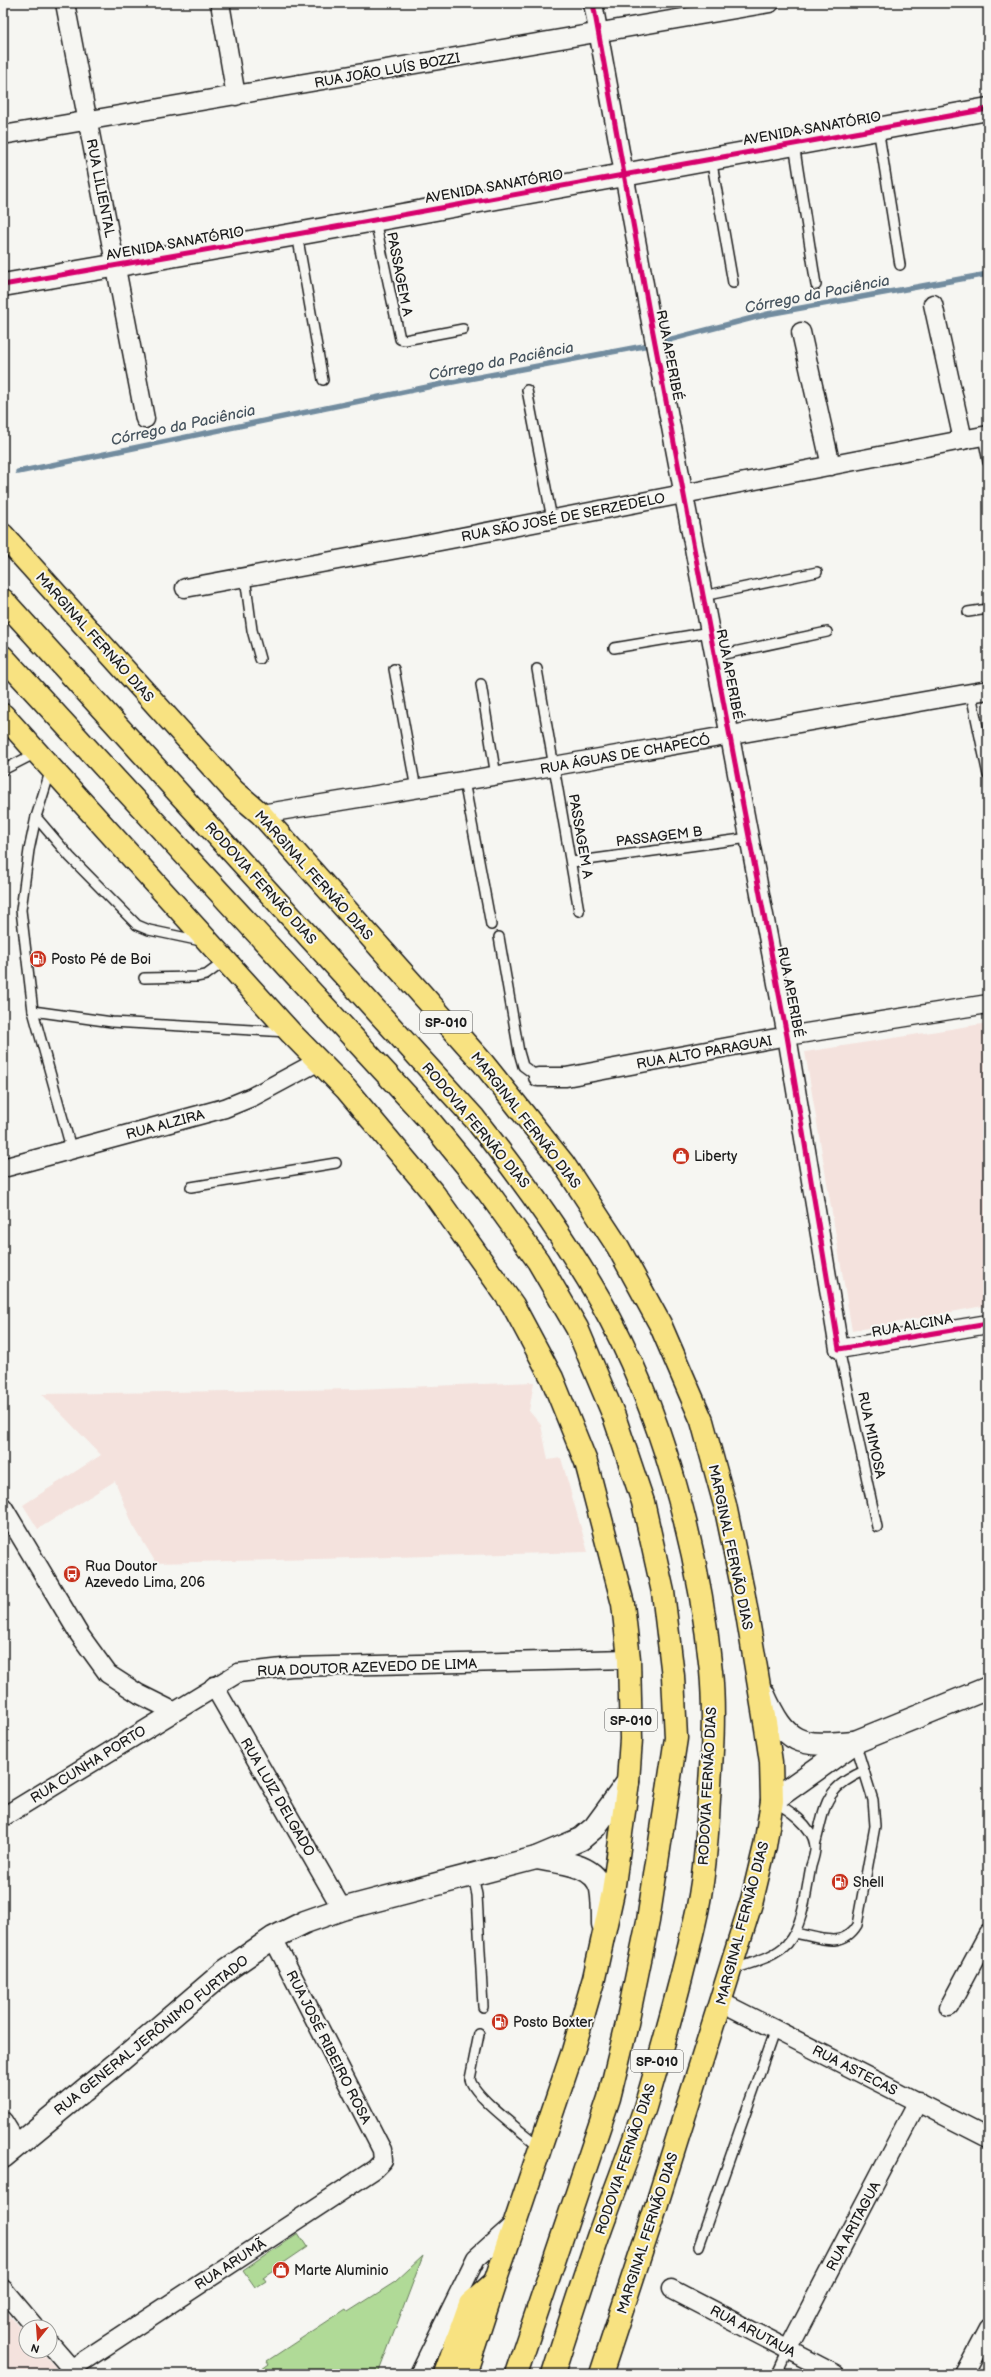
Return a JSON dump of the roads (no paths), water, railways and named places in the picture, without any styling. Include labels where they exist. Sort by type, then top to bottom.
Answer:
[{"type":"main road","name":"MARGINAL FERNÃO DIAS","points":[[3,535],[234,791],[261,814],[483,1063],[563,1162],[618,1247],[660,1324],[702,1421],[725,1505],[744,1596],[771,1762],[772,1801],[752,1900],[721,2002],[601,2374]]},
{"type":"main road","name":"RODOVIA FERNÃO DIAS","points":[[3,600],[474,1118],[524,1180],[563,1238],[602,1303],[635,1372],[665,1453],[689,1537],[703,1607],[711,1674],[713,1736],[707,1842],[695,1923],[644,2108],[587,2267],[553,2374]]},
{"type":"main road","name":"SP-010","points":[[3,657],[429,1120],[488,1192],[538,1261],[577,1328],[614,1416],[643,1502],[663,1592],[673,1676],[676,1738],[648,1922],[608,2098],[516,2374]]},
{"type":"main road","name":"SP-010","points":[[3,716],[291,1033],[346,1089],[434,1194],[513,1305],[552,1378],[586,1462],[607,1537],[623,1604],[628,1658],[631,1738],[621,1849],[604,1936],[573,2051],[494,2282]]},
{"type":"main road","points":[[445,2374],[470,2304],[494,2282]]},
{"type":"main road","points":[[465,2374],[494,2282]]},
{"type":"street","name":"RUA LILIENTAL","points":[[65,3],[145,419]]},
{"type":"street","points":[[220,3],[236,96]]},
{"type":"street","name":"RUA APERIBÉ","points":[[594,3],[650,317],[787,1036],[839,1349]]},
{"type":"street","name":"RUA JOÃO LUÍS BOZZI","points":[[3,135],[599,34],[770,3]]},
{"type":"street","name":"AVENIDA SANATÓRIO","points":[[3,285],[116,264],[375,220],[988,108]]},
{"type":"street","points":[[933,304],[963,440]]},
{"type":"street","points":[[801,332],[831,466]]},
{"type":"street","name":"RUA SÃO JOSÉ DE SERZEDELO","points":[[185,588],[831,466],[985,435]]},
{"type":"street","name":"RUA ÁGUAS DE CHAPECÓ","points":[[261,814],[496,776],[979,692]]},
{"type":"street","name":"RUA ALTO PARAGUAI","points":[[538,1077],[566,1077],[787,1036],[988,1004]]},
{"type":"street","name":"RUA ALZIRA","points":[[3,1168],[71,1148],[225,1108],[252,1097],[319,1061]]},
{"type":"street","name":"RUA ALCINA","points":[[839,1349],[988,1324]]},
{"type":"street","points":[[3,1507],[78,1634],[108,1674],[139,1694],[174,1711]]},
{"type":"street","name":"RUA DOUTOR AZEVEDO DE LIMA","points":[[174,1711],[238,1673],[291,1667],[628,1658]]},
{"type":"street","points":[[759,1682],[775,1718],[781,1727],[793,1738],[812,1744],[855,1742]]},
{"type":"street","name":"RUA LUIZ DELGADO","points":[[214,1686],[342,1909]]},
{"type":"street","points":[[772,1801],[855,1742],[984,1693]]},
{"type":"street","name":"RUA CUNHA PORTO","points":[[3,1817],[174,1711]]},
{"type":"street","name":"RUA GENERAL JERÔNIMO FURTADO","points":[[10,2150],[121,2060],[225,1971],[273,1938],[305,1922],[342,1909],[536,1858],[581,1839],[595,1827],[628,1782]]},
{"type":"street","name":"RUA GENERAL JERÔNIMO FURTADO","points":[[536,1858],[578,1867],[596,1879],[601,1888],[604,1936]]},
{"type":"street","points":[[949,2007],[988,1934]]},
{"type":"street","name":"RUA JOSÉ RIBEIRO ROSA","points":[[273,1938],[384,2157]]},
{"type":"street","name":"RUA ASTECAS","points":[[721,2002],[988,2138]]},
{"type":"street","name":"RUA ARITAGUA","points":[[788,2350],[918,2101]]},
{"type":"street","points":[[3,2121],[10,2150]]},
{"type":"street","name":"RUA ARUMÃ","points":[[73,2371],[381,2165],[384,2157]]},
{"type":"street","points":[[419,2374],[476,2258],[514,2224]]},
{"type":"street","points":[[3,2289],[28,2319]]},
{"type":"street","name":"RUA ARUTAUA","points":[[671,2289],[835,2374]]},
{"type":"street","points":[[964,2374],[988,2328]]},
{"type":"street","points":[[58,2353],[73,2371]]},
{"type":"lane","points":[[878,128],[900,265]]},
{"type":"lane","points":[[794,144],[816,285]]},
{"type":"lane","points":[[711,158],[733,283]]},
{"type":"lane","name":"PASSAGEM A","points":[[375,220],[400,339],[405,340],[463,329]]},
{"type":"lane","points":[[297,234],[323,380]]},
{"type":"lane","points":[[527,390],[552,519]]},
{"type":"lane","points":[[985,435],[988,462]]},
{"type":"lane","points":[[703,596],[817,572]]},
{"type":"lane","points":[[245,577],[252,630],[260,659]]},
{"type":"lane","points":[[968,612],[988,609]]},
{"type":"lane","points":[[614,648],[710,632]]},
{"type":"lane","points":[[715,656],[827,632]]},
{"type":"lane","points":[[394,669],[416,789]]},
{"type":"lane","name":"PASSAGEM A","points":[[537,669],[572,862],[579,910]]},
{"type":"lane","points":[[481,684],[496,776]]},
{"type":"lane","points":[[979,692],[988,774]]},
{"type":"lane","points":[[3,770],[36,753]]},
{"type":"lane","points":[[51,769],[36,817],[21,910],[33,1011],[71,1148]]},
{"type":"lane","points":[[464,781],[491,925]]},
{"type":"lane","points":[[36,817],[70,857],[124,915],[137,925],[149,930],[208,942]]},
{"type":"lane","name":"PASSAGEM B","points":[[572,862],[749,838]]},
{"type":"lane","points":[[499,937],[519,1052],[523,1066],[538,1077]]},
{"type":"lane","points":[[144,978],[196,977],[206,975],[225,961]]},
{"type":"lane","points":[[33,1011],[112,1022],[291,1033]]},
{"type":"lane","points":[[191,1187],[336,1164]]},
{"type":"lane","name":"RUA MIMOSA","points":[[839,1349],[876,1527]]},
{"type":"lane","points":[[794,1933],[836,1940],[844,1939],[852,1934],[857,1925],[875,1826],[875,1812],[855,1742]]},
{"type":"lane","points":[[731,1970],[774,1954],[786,1945],[794,1933],[802,1914],[815,1845],[827,1802],[836,1786],[864,1771]]},
{"type":"lane","points":[[772,1801],[792,1812],[806,1826],[815,1845]]},
{"type":"lane","points":[[473,1875],[477,1895],[483,2007]]},
{"type":"lane","points":[[699,2246],[775,2029]]},
{"type":"lane","points":[[479,2034],[470,2079],[471,2084],[487,2102],[540,2147]]},
{"type":"lane","points":[[777,2374],[788,2350]]},
{"type":"waterway","name":"Córrego da Paciência","points":[[18,472],[442,384],[649,345],[768,314],[988,274]]},
{"type":"place","name":"Posto Pé de Boi","points":[[38,959]]},
{"type":"place","name":"Liberty","points":[[681,1156]]},
{"type":"place","name":"Rua Doutor Azevedo Lima, 206","points":[[72,1574]]},
{"type":"place","name":"Shell","points":[[840,1882]]},
{"type":"place","name":"Posto Boxter","points":[[500,2022]]},
{"type":"place","name":"Marte Aluminio","points":[[281,2270]]}]
